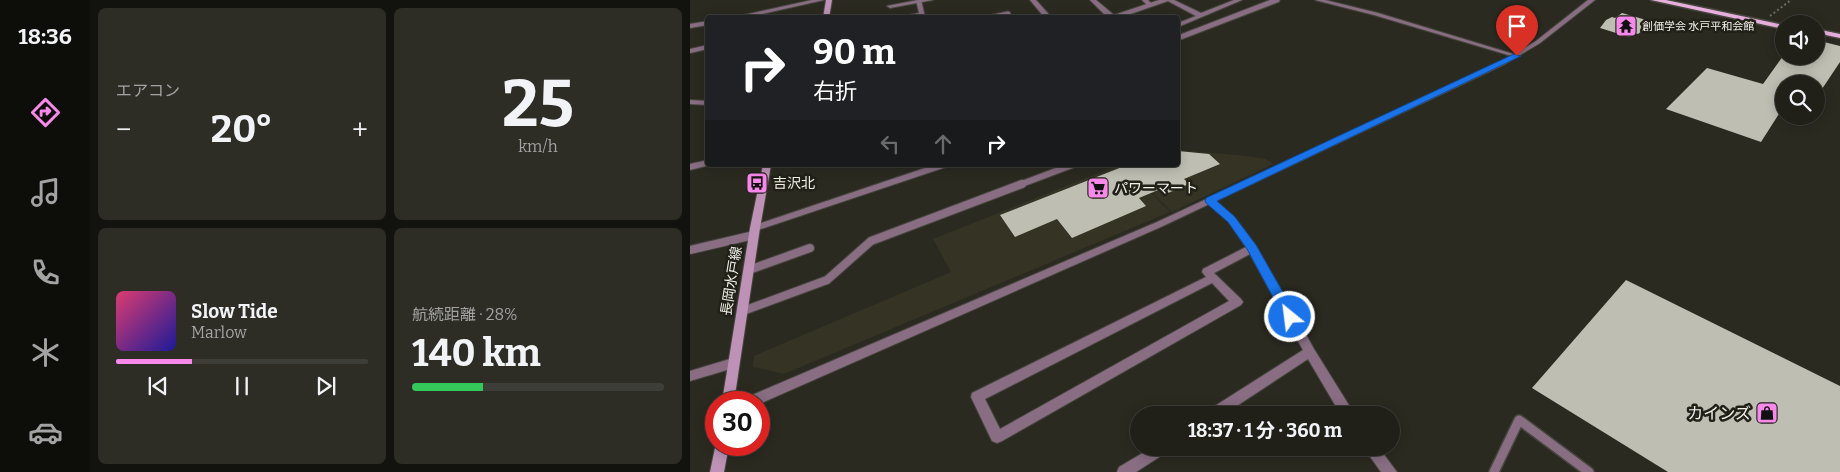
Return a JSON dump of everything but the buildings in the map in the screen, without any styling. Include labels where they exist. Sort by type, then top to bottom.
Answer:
[{"type":"main road","points":[[827,15],[830,0]]},
{"type":"main road","points":[[1655,0],[1775,24]]},
{"type":"main road","points":[[1677,0],[1775,23]]},
{"type":"main road","points":[[1825,34],[1840,36]]},
{"type":"main road","name":"長岡水戸線","points":[[729,391],[767,167]]},
{"type":"main road","points":[[717,472],[720,456]]},
{"type":"street","points":[[748,15],[821,0]]},
{"type":"street","points":[[890,6],[930,0]]},
{"type":"street","points":[[1033,0],[1047,15]]},
{"type":"street","points":[[1093,0],[1109,15]]},
{"type":"street","points":[[1144,0],[1150,4]]},
{"type":"street","points":[[1117,15],[1165,0]]},
{"type":"street","points":[[1170,0],[1201,16]]},
{"type":"street","points":[[1180,24],[1239,0]]},
{"type":"street","points":[[1318,0],[1376,14],[1517,56]]},
{"type":"street","points":[[770,393],[1210,201],[1517,56],[1592,0]]},
{"type":"street","points":[[690,26],[705,24]]},
{"type":"street","points":[[690,51],[705,48]]},
{"type":"street","points":[[690,102],[705,103]]},
{"type":"street","points":[[690,167],[705,164]]},
{"type":"street","points":[[755,232],[937,167]]},
{"type":"street","points":[[1210,201],[1232,219],[1252,248],[1343,406]]},
{"type":"street","points":[[1213,278],[977,397],[997,437],[1237,302],[1213,278],[1207,272],[1252,248]]},
{"type":"street","points":[[1226,406],[1310,352]]},
{"type":"street","points":[[690,376],[733,363]]},
{"type":"street","points":[[1124,472],[1149,456]]},
{"type":"street","points":[[1377,456],[1390,472]]},
{"type":"lane","points":[[1180,37],[1277,0]]},
{"type":"lane","points":[[919,2],[922,15]]},
{"type":"lane","points":[[1003,15],[1008,14]]},
{"type":"lane","points":[[743,312],[827,280],[871,241],[1067,167]]},
{"type":"lane","points":[[690,250],[755,232]]},
{"type":"lane","points":[[749,270],[810,248]]},
{"type":"lane","points":[[1494,472],[1519,420],[1589,472]]},
{"type":"path","points":[[1765,20],[1791,0]]},
{"type":"shaded area","points":[[1180,150],[1266,159],[1273,164],[1172,212],[1130,171],[1170,212],[784,374],[753,367],[754,356],[951,272],[933,239],[1114,167],[1180,167]]},
{"type":"place","name":"創価学会 水戸平和会館","points":[[1626,26]]},
{"type":"place","name":"吉沢北","points":[[757,183]]},
{"type":"place","name":"パワーマート","points":[[1098,188]]},
{"type":"place","name":"カインズ","points":[[1767,413]]},
{"type":"route","points":[[1290,317],[1252,248],[1232,219],[1210,201],[1517,56]]}]
